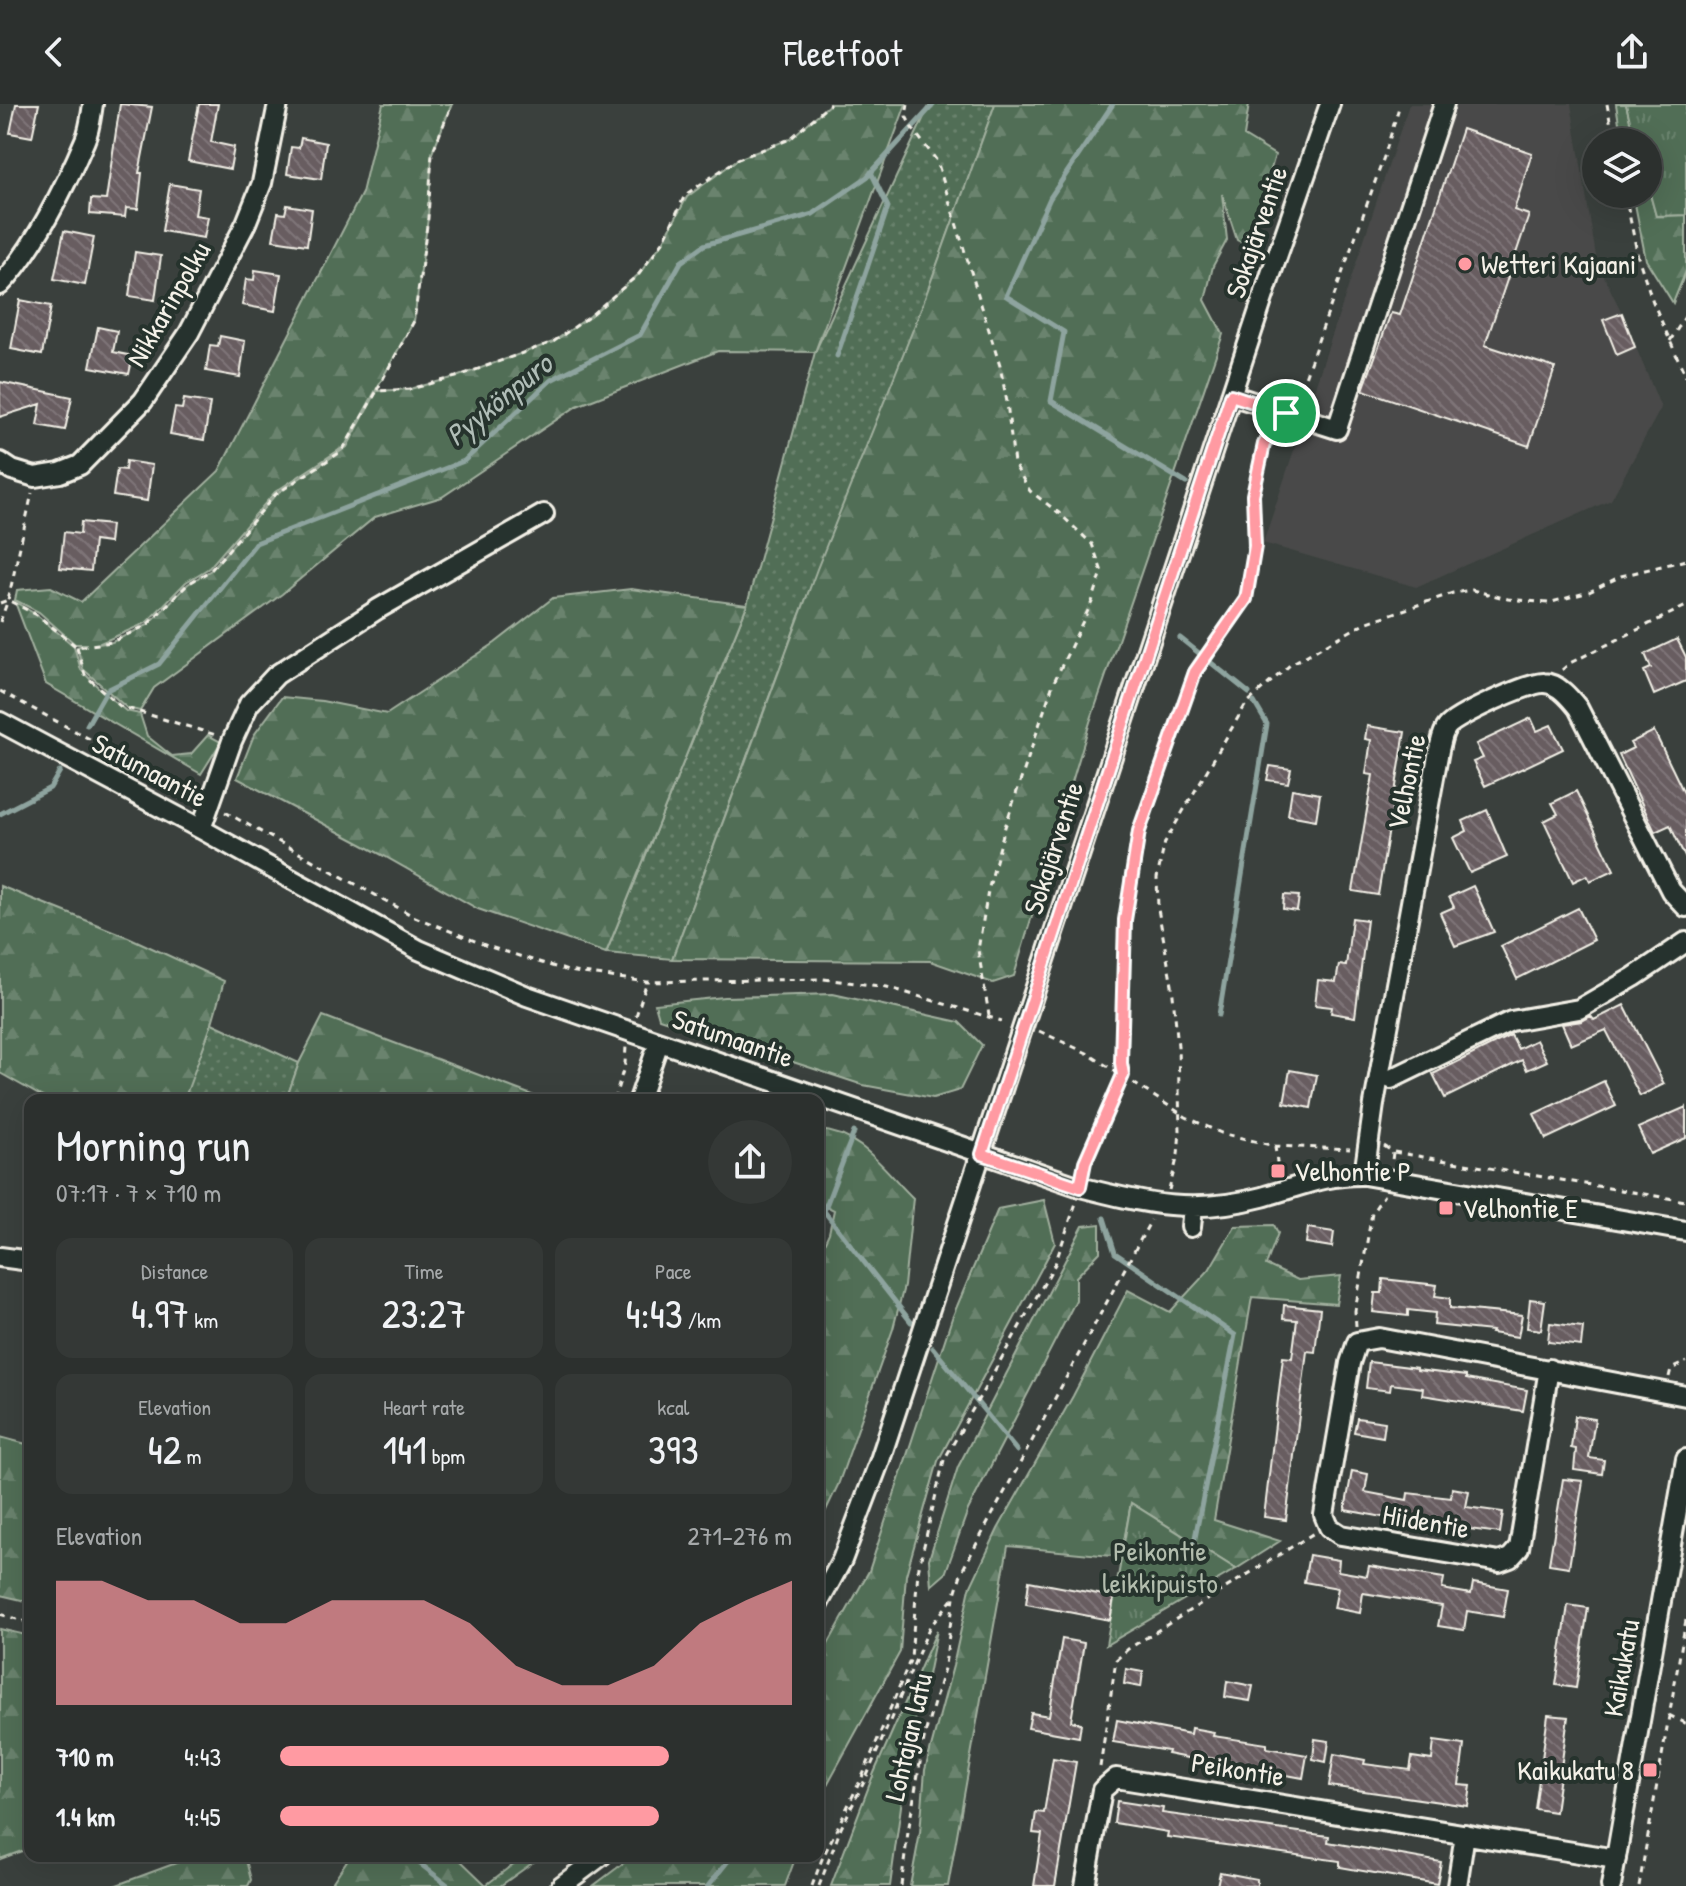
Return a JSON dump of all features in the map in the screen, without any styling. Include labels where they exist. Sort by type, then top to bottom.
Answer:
[{"type":"street","points":[[0,285],[17,267],[51,208],[86,138],[93,104]]},
{"type":"street","name":"Nikkarinpolku","points":[[35,477],[60,473],[80,465],[143,401],[167,369],[246,223],[262,183],[278,104]]},
{"type":"street","name":"Sokajärventie","points":[[824,1593],[842,1560],[880,1460],[1330,104]]},
{"type":"street","points":[[1231,395],[1337,429],[1444,104]]},
{"type":"street","points":[[0,462],[12,470],[35,477]]},
{"type":"street","points":[[201,829],[232,741],[249,704],[276,675],[378,609],[544,514]]},
{"type":"street","points":[[1546,682],[1564,692],[1578,708],[1671,891],[1686,907]]},
{"type":"street","name":"Velhontie","points":[[1364,1175],[1374,1104],[1446,727],[1457,718],[1527,686],[1546,682]]},
{"type":"street","name":"Satumaantie","points":[[0,722],[419,950],[527,996],[809,1094]]},
{"type":"street","points":[[1391,1079],[1511,1021],[1579,1009],[1686,942]]},
{"type":"street","points":[[641,1094],[659,1042]]},
{"type":"street","name":"Satumaantie","points":[[824,1099],[1080,1187],[1159,1206],[1222,1206],[1337,1174],[1364,1175],[1686,1231]]},
{"type":"street","points":[[1191,1227],[1193,1207]]},
{"type":"street","points":[[0,1257],[24,1260]]},
{"type":"street","points":[[1329,1527],[1324,1515],[1350,1363],[1357,1342],[1379,1338],[1686,1396]]},
{"type":"street","name":"Hiidentie","points":[[1329,1527],[1341,1535],[1356,1538],[1499,1562],[1510,1558],[1519,1548],[1549,1369]]},
{"type":"street","name":"Kaikukatu","points":[[1611,1886],[1686,1459]]},
{"type":"street","name":"Peikontie","points":[[1102,1790],[1116,1778],[1616,1859]]},
{"type":"street","points":[[1085,1886],[1102,1790]]},
{"type":"street","points":[[1457,1886],[1465,1834]]},
{"type":"street","points":[[561,1886],[593,1862]]},
{"type":"path","points":[[77,647],[112,642],[147,625],[188,584],[211,570],[276,494],[342,451],[414,321],[428,218],[432,153],[452,104]]},
{"type":"path","points":[[377,391],[410,389],[456,377],[553,342],[590,316],[639,274],[663,242],[685,195],[738,159],[790,139],[830,104]]},
{"type":"path","points":[[908,104],[906,116],[912,128],[937,161],[1000,366],[1014,464],[1030,491],[1092,544],[1102,572],[1092,602],[1053,684],[1005,827],[988,891],[978,950],[989,1017]]},
{"type":"path","points":[[824,1855],[863,1775],[911,1658],[918,1571],[944,1460],[1055,1264],[1085,1162],[1123,1075],[1125,920],[1139,831],[1195,672],[1246,599],[1255,546],[1253,495],[1264,444],[1286,413],[1305,377],[1400,104]]},
{"type":"path","points":[[1607,104],[1611,128]]},
{"type":"path","points":[[1628,208],[1638,257],[1686,377]]},
{"type":"path","points":[[1670,341],[1686,315]]},
{"type":"path","points":[[0,622],[8,600],[35,477]]},
{"type":"path","points":[[819,1886],[841,1828],[866,1778],[929,1628],[954,1597],[975,1543],[1168,1192],[1178,1155],[1180,1131],[1178,1046],[1172,985],[1158,909],[1157,878],[1165,842],[1246,704],[1291,664],[1365,623],[1453,593],[1472,590],[1508,599],[1548,603],[1589,592],[1621,576],[1686,560]]},
{"type":"path","points":[[0,603],[8,600],[37,615],[77,647],[85,675],[120,706],[232,741]]},
{"type":"path","points":[[1546,682],[1570,663],[1686,606]]},
{"type":"path","points":[[0,691],[415,917],[490,947],[568,971],[647,982],[823,979],[887,987],[1002,1021]]},
{"type":"path","points":[[1275,1146],[1278,1171]]},
{"type":"path","points":[[1357,1342],[1355,1311],[1372,1213],[1383,1197],[1389,1180],[1393,1152]]},
{"type":"path","points":[[1102,1790],[1099,1762],[1116,1660],[1128,1649],[1310,1534],[1329,1527]]},
{"type":"path","name":"Lohtajan latu","points":[[901,1886],[925,1734],[945,1665],[954,1597]]},
{"type":"path","points":[[0,1614],[24,1621]]},
{"type":"path","points":[[1639,1886],[1686,1620]]},
{"type":"path","points":[[1669,1715],[1686,1724]]},
{"type":"path","points":[[812,1886],[821,1862]]},
{"type":"shaded area","points":[[1409,104],[1571,104],[1582,171],[1582,208],[1588,208],[1597,262],[1622,313],[1661,408],[1611,500],[1416,587],[1263,543]]},
{"type":"green space","points":[[383,104],[452,104],[432,153],[428,218],[414,321],[345,446],[275,492],[209,568],[186,582],[146,623],[98,644],[112,642],[148,625],[188,584],[211,570],[276,494],[347,447],[377,391],[410,389],[456,377],[553,342],[590,316],[639,274],[663,242],[687,197],[738,159],[790,139],[830,104],[906,104],[815,352],[718,351],[577,406],[442,497],[375,517],[282,594],[154,688],[140,711],[127,708],[83,669],[77,647],[87,644],[75,644],[39,612],[15,600],[17,590],[51,587],[81,602],[219,471],[362,193]]},
{"type":"green space","points":[[930,104],[995,104],[918,318],[798,619],[672,959],[606,953],[747,605],[815,352]]},
{"type":"green space","points":[[995,104],[1249,104],[1244,136],[1275,155],[1249,246],[1237,240],[1222,194],[1227,240],[1213,266],[1205,300],[1223,334],[1090,722],[1014,976],[993,983],[930,961],[672,959],[817,569],[918,317]]},
{"type":"green space","points":[[1616,104],[1626,104],[1632,128],[1620,128]]},
{"type":"green space","points":[[1626,104],[1686,104],[1686,215],[1656,216],[1654,208],[1662,208],[1662,128],[1632,128]]},
{"type":"green space","points":[[1636,208],[1654,208],[1656,216],[1686,215],[1686,271],[1673,303],[1646,260]]},
{"type":"green space","points":[[631,589],[747,605],[606,953],[478,909],[237,778],[254,735],[282,697],[322,701],[387,714],[495,643],[553,598]]},
{"type":"green space","points":[[15,602],[37,615],[74,646],[81,670],[126,711],[140,714],[147,736],[172,756],[191,754],[208,735],[221,742],[201,774],[46,684]]},
{"type":"green space","points":[[0,886],[128,937],[224,981],[186,1094],[37,1094],[0,1073]]},
{"type":"green space","points":[[833,994],[959,1022],[982,1045],[960,1090],[933,1098],[863,1085],[659,1018],[655,1004],[724,997]]},
{"type":"green space","points":[[323,1016],[529,1094],[288,1094],[299,1063]]},
{"type":"green space","points":[[212,1023],[299,1063],[288,1094],[185,1094]]},
{"type":"green space","points":[[824,1131],[860,1145],[913,1198],[904,1286],[893,1329],[838,1485],[824,1514],[824,1244],[834,1210],[824,1205]]},
{"type":"green space","points":[[1044,1200],[1055,1243],[938,1461],[906,1575],[900,1652],[824,1790],[824,1651],[869,1571],[952,1318],[998,1209]]},
{"type":"green space","points":[[1100,1224],[1100,1252],[1076,1277],[1076,1300],[968,1510],[945,1574],[931,1586],[929,1559],[958,1467],[1083,1226]]},
{"type":"green space","points":[[1274,1225],[1278,1233],[1266,1265],[1298,1280],[1341,1276],[1336,1304],[1252,1297],[1214,1520],[1280,1541],[1236,1569],[1131,1503],[1121,1557],[1008,1546],[948,1886],[910,1886],[920,1833],[925,1770],[970,1588],[998,1529],[1128,1290],[1170,1312],[1209,1270],[1235,1226]]},
{"type":"green space","points":[[0,1437],[24,1443],[24,1601],[0,1595]]},
{"type":"green space","name":"Peikontie leikkipuisto","points":[[1131,1503],[1236,1569],[1106,1645]]},
{"type":"green space","points":[[0,1629],[24,1635],[24,1850],[0,1859]]},
{"type":"green space","points":[[937,1630],[925,1690],[905,1745],[906,1770],[890,1886],[831,1886],[874,1773]]},
{"type":"green space","points":[[179,1862],[246,1862],[251,1880],[248,1886],[114,1886]]},
{"type":"green space","points":[[346,1862],[462,1862],[486,1885],[516,1862],[534,1862],[500,1886],[330,1886]]},
{"type":"green space","points":[[625,1862],[794,1862],[785,1886],[593,1886]]},
{"type":"building","points":[[16,104],[39,104],[32,137],[10,133]]},
{"type":"building","points":[[120,104],[152,107],[139,173],[142,173],[138,209],[126,208],[125,217],[90,214],[91,199],[106,200]]},
{"type":"building","points":[[199,104],[218,104],[211,142],[234,147],[230,169],[188,161]]},
{"type":"building","name":"Wetteri Kajaani","points":[[1462,129],[1532,153],[1514,210],[1529,215],[1485,345],[1555,368],[1529,446],[1363,390],[1391,313],[1400,315]]},
{"type":"building","points":[[301,138],[326,143],[321,179],[287,174],[291,147],[299,148]]},
{"type":"building","points":[[170,184],[199,189],[195,215],[208,217],[204,238],[162,231]]},
{"type":"building","points":[[287,205],[312,209],[307,245],[273,240],[278,213],[285,214]]},
{"type":"building","points":[[64,231],[94,237],[85,285],[54,279]]},
{"type":"building","points":[[135,252],[161,256],[155,300],[129,296]]},
{"type":"building","points":[[255,270],[281,274],[275,311],[242,305],[246,279],[254,280]]},
{"type":"building","points":[[20,300],[51,306],[42,355],[11,349]]},
{"type":"building","points":[[1622,313],[1635,347],[1617,355],[1603,320]]},
{"type":"building","points":[[98,327],[117,331],[113,352],[133,356],[129,374],[90,367]]},
{"type":"building","points":[[220,336],[245,341],[240,377],[206,371],[210,345],[218,346]]},
{"type":"building","points":[[0,382],[72,397],[65,430],[37,425],[41,404],[0,417]]},
{"type":"building","points":[[184,399],[210,403],[204,440],[170,434],[175,408],[182,409]]},
{"type":"building","points":[[126,461],[152,465],[147,501],[113,496],[117,469],[125,470]]},
{"type":"building","points":[[81,522],[111,525],[109,543],[94,541],[91,571],[60,568],[64,532],[80,534]]},
{"type":"building","points":[[1677,639],[1686,657],[1686,681],[1654,695],[1644,671],[1651,668],[1645,654]]},
{"type":"building","points":[[1531,718],[1537,731],[1551,725],[1563,749],[1485,786],[1473,762],[1483,758],[1476,744]]},
{"type":"building","points":[[1367,726],[1405,732],[1378,895],[1353,891],[1373,775],[1366,774],[1371,740],[1365,739]]},
{"type":"building","points":[[1654,731],[1686,797],[1686,859],[1670,825],[1655,832],[1619,755],[1633,748],[1630,743]]},
{"type":"building","points":[[1270,766],[1291,769],[1288,783],[1267,780]]},
{"type":"building","points":[[1292,789],[1320,794],[1316,820],[1288,815]]},
{"type":"building","points":[[1576,791],[1614,870],[1590,881],[1587,875],[1573,882],[1544,821],[1558,814],[1552,803]]},
{"type":"building","points":[[1487,810],[1507,857],[1470,873],[1453,838],[1467,831],[1463,821]]},
{"type":"building","points":[[1473,886],[1494,932],[1455,946],[1440,913],[1454,907],[1449,897]]},
{"type":"building","points":[[1284,895],[1299,896],[1297,911],[1283,909]]},
{"type":"building","points":[[1578,908],[1594,940],[1517,979],[1501,946]]},
{"type":"building","points":[[1352,918],[1367,920],[1355,1017],[1331,1013],[1332,1007],[1315,1005],[1318,980],[1336,982],[1339,965],[1346,966]]},
{"type":"building","points":[[1624,1005],[1664,1084],[1640,1096],[1606,1030],[1571,1045],[1562,1024],[1582,1021],[1591,1016],[1594,1020]]},
{"type":"building","points":[[1511,1035],[1518,1049],[1536,1040],[1547,1061],[1527,1070],[1522,1060],[1445,1098],[1433,1074]]},
{"type":"building","points":[[1290,1070],[1317,1075],[1311,1108],[1284,1103]]},
{"type":"building","points":[[1604,1081],[1616,1106],[1546,1139],[1534,1114]]},
{"type":"building","points":[[1686,1107],[1686,1138],[1650,1154],[1638,1128]]},
{"type":"building","points":[[1308,1228],[1334,1232],[1332,1247],[1306,1243]]},
{"type":"building","points":[[1383,1279],[1437,1285],[1435,1296],[1450,1298],[1450,1308],[1522,1315],[1518,1337],[1434,1325],[1435,1313],[1408,1310],[1408,1316],[1373,1312],[1375,1293],[1382,1293]]},
{"type":"building","points":[[1530,1299],[1545,1301],[1541,1330],[1527,1328]]},
{"type":"building","points":[[1284,1305],[1320,1309],[1315,1352],[1307,1351],[1286,1520],[1264,1517],[1283,1357],[1292,1358],[1297,1320],[1283,1319]]},
{"type":"building","points":[[1550,1323],[1583,1327],[1581,1346],[1548,1342]]},
{"type":"building","points":[[1369,1362],[1466,1376],[1466,1379],[1527,1390],[1523,1411],[1422,1395],[1423,1388],[1391,1384],[1390,1391],[1366,1388]]},
{"type":"building","points":[[1575,1416],[1595,1419],[1589,1458],[1604,1460],[1602,1474],[1574,1470],[1576,1449],[1571,1448]]},
{"type":"building","points":[[1357,1418],[1385,1422],[1383,1437],[1354,1432]]},
{"type":"building","points":[[1352,1471],[1368,1474],[1365,1492],[1407,1500],[1408,1493],[1451,1498],[1452,1488],[1469,1491],[1466,1507],[1503,1512],[1500,1533],[1345,1510]]},
{"type":"building","points":[[1563,1479],[1583,1481],[1569,1567],[1549,1564]]},
{"type":"building","points":[[1309,1555],[1339,1560],[1338,1571],[1367,1576],[1369,1566],[1444,1578],[1442,1589],[1471,1594],[1473,1583],[1508,1589],[1503,1617],[1467,1611],[1464,1630],[1438,1626],[1442,1606],[1363,1593],[1360,1613],[1334,1608],[1338,1588],[1304,1582]]},
{"type":"building","points":[[1029,1581],[1114,1597],[1110,1620],[1026,1604]]},
{"type":"building","points":[[1568,1605],[1588,1608],[1576,1688],[1556,1685]]},
{"type":"building","points":[[1062,1639],[1084,1643],[1071,1721],[1081,1723],[1079,1737],[1028,1728],[1031,1713],[1049,1716]]},
{"type":"building","points":[[1126,1669],[1143,1672],[1141,1687],[1124,1684]]},
{"type":"building","points":[[1227,1681],[1253,1686],[1250,1701],[1225,1697]]},
{"type":"building","points":[[1548,1715],[1568,1717],[1555,1812],[1535,1809]]},
{"type":"building","points":[[1117,1720],[1190,1734],[1191,1728],[1214,1732],[1213,1736],[1267,1744],[1267,1748],[1307,1755],[1303,1778],[1270,1772],[1271,1768],[1209,1758],[1208,1762],[1167,1754],[1168,1751],[1113,1742]]},
{"type":"building","points":[[1315,1739],[1329,1741],[1326,1762],[1313,1759]]},
{"type":"building","points":[[1434,1741],[1464,1745],[1459,1785],[1471,1786],[1468,1806],[1329,1786],[1334,1754],[1365,1760],[1364,1764],[1410,1770],[1412,1757],[1432,1760]]},
{"type":"building","points":[[1053,1758],[1076,1762],[1055,1886],[1034,1886],[1042,1834],[1033,1833],[1036,1812],[1044,1813]]},
{"type":"building","points":[[1117,1801],[1163,1808],[1162,1813],[1329,1836],[1328,1842],[1441,1862],[1437,1884],[1340,1867],[1340,1861],[1167,1837],[1168,1832],[1114,1823]]},
{"type":"building","points":[[1220,1872],[1257,1879],[1257,1886],[1217,1886]]},
{"type":"waterway","name":"Pyykönpuro","points":[[87,725],[107,690],[159,664],[256,543],[464,461],[551,380],[640,335],[681,262],[704,245],[813,214],[867,177],[934,104]]},
{"type":"waterway","points":[[1113,104],[1050,198],[1006,296],[1064,332],[1051,401],[1186,483]]},
{"type":"waterway","points":[[837,356],[888,207],[871,172]]},
{"type":"waterway","points":[[1180,638],[1249,693]]},
{"type":"waterway","points":[[1219,1015],[1267,724],[1254,702]]},
{"type":"waterway","name":"Pyykönpuro","points":[[0,814],[50,788],[60,771]]},
{"type":"waterway","points":[[854,1132],[824,1211],[911,1322]]},
{"type":"waterway","points":[[1104,1218],[1115,1253],[1235,1335],[1194,1543]]},
{"type":"waterway","points":[[933,1348],[1017,1451]]},
{"type":"waterway","points":[[418,1862],[449,1886]]},
{"type":"waterway","points":[[708,1886],[727,1862]]},
{"type":"place","name":"Wetteri Kajaani","points":[[1465,264]]},
{"type":"place","name":"Velhontie P","points":[[1278,1171]]},
{"type":"place","name":"Velhontie E","points":[[1446,1208]]},
{"type":"place","name":"Kaikukatu 8","points":[[1650,1770]]},
{"type":"route","points":[[1231,395],[1286,413],[1264,444],[1253,495],[1255,546],[1246,599],[1195,672],[1139,831],[1125,920],[1123,1075],[1085,1162],[1080,1187],[982,1154],[1231,395]]}]
